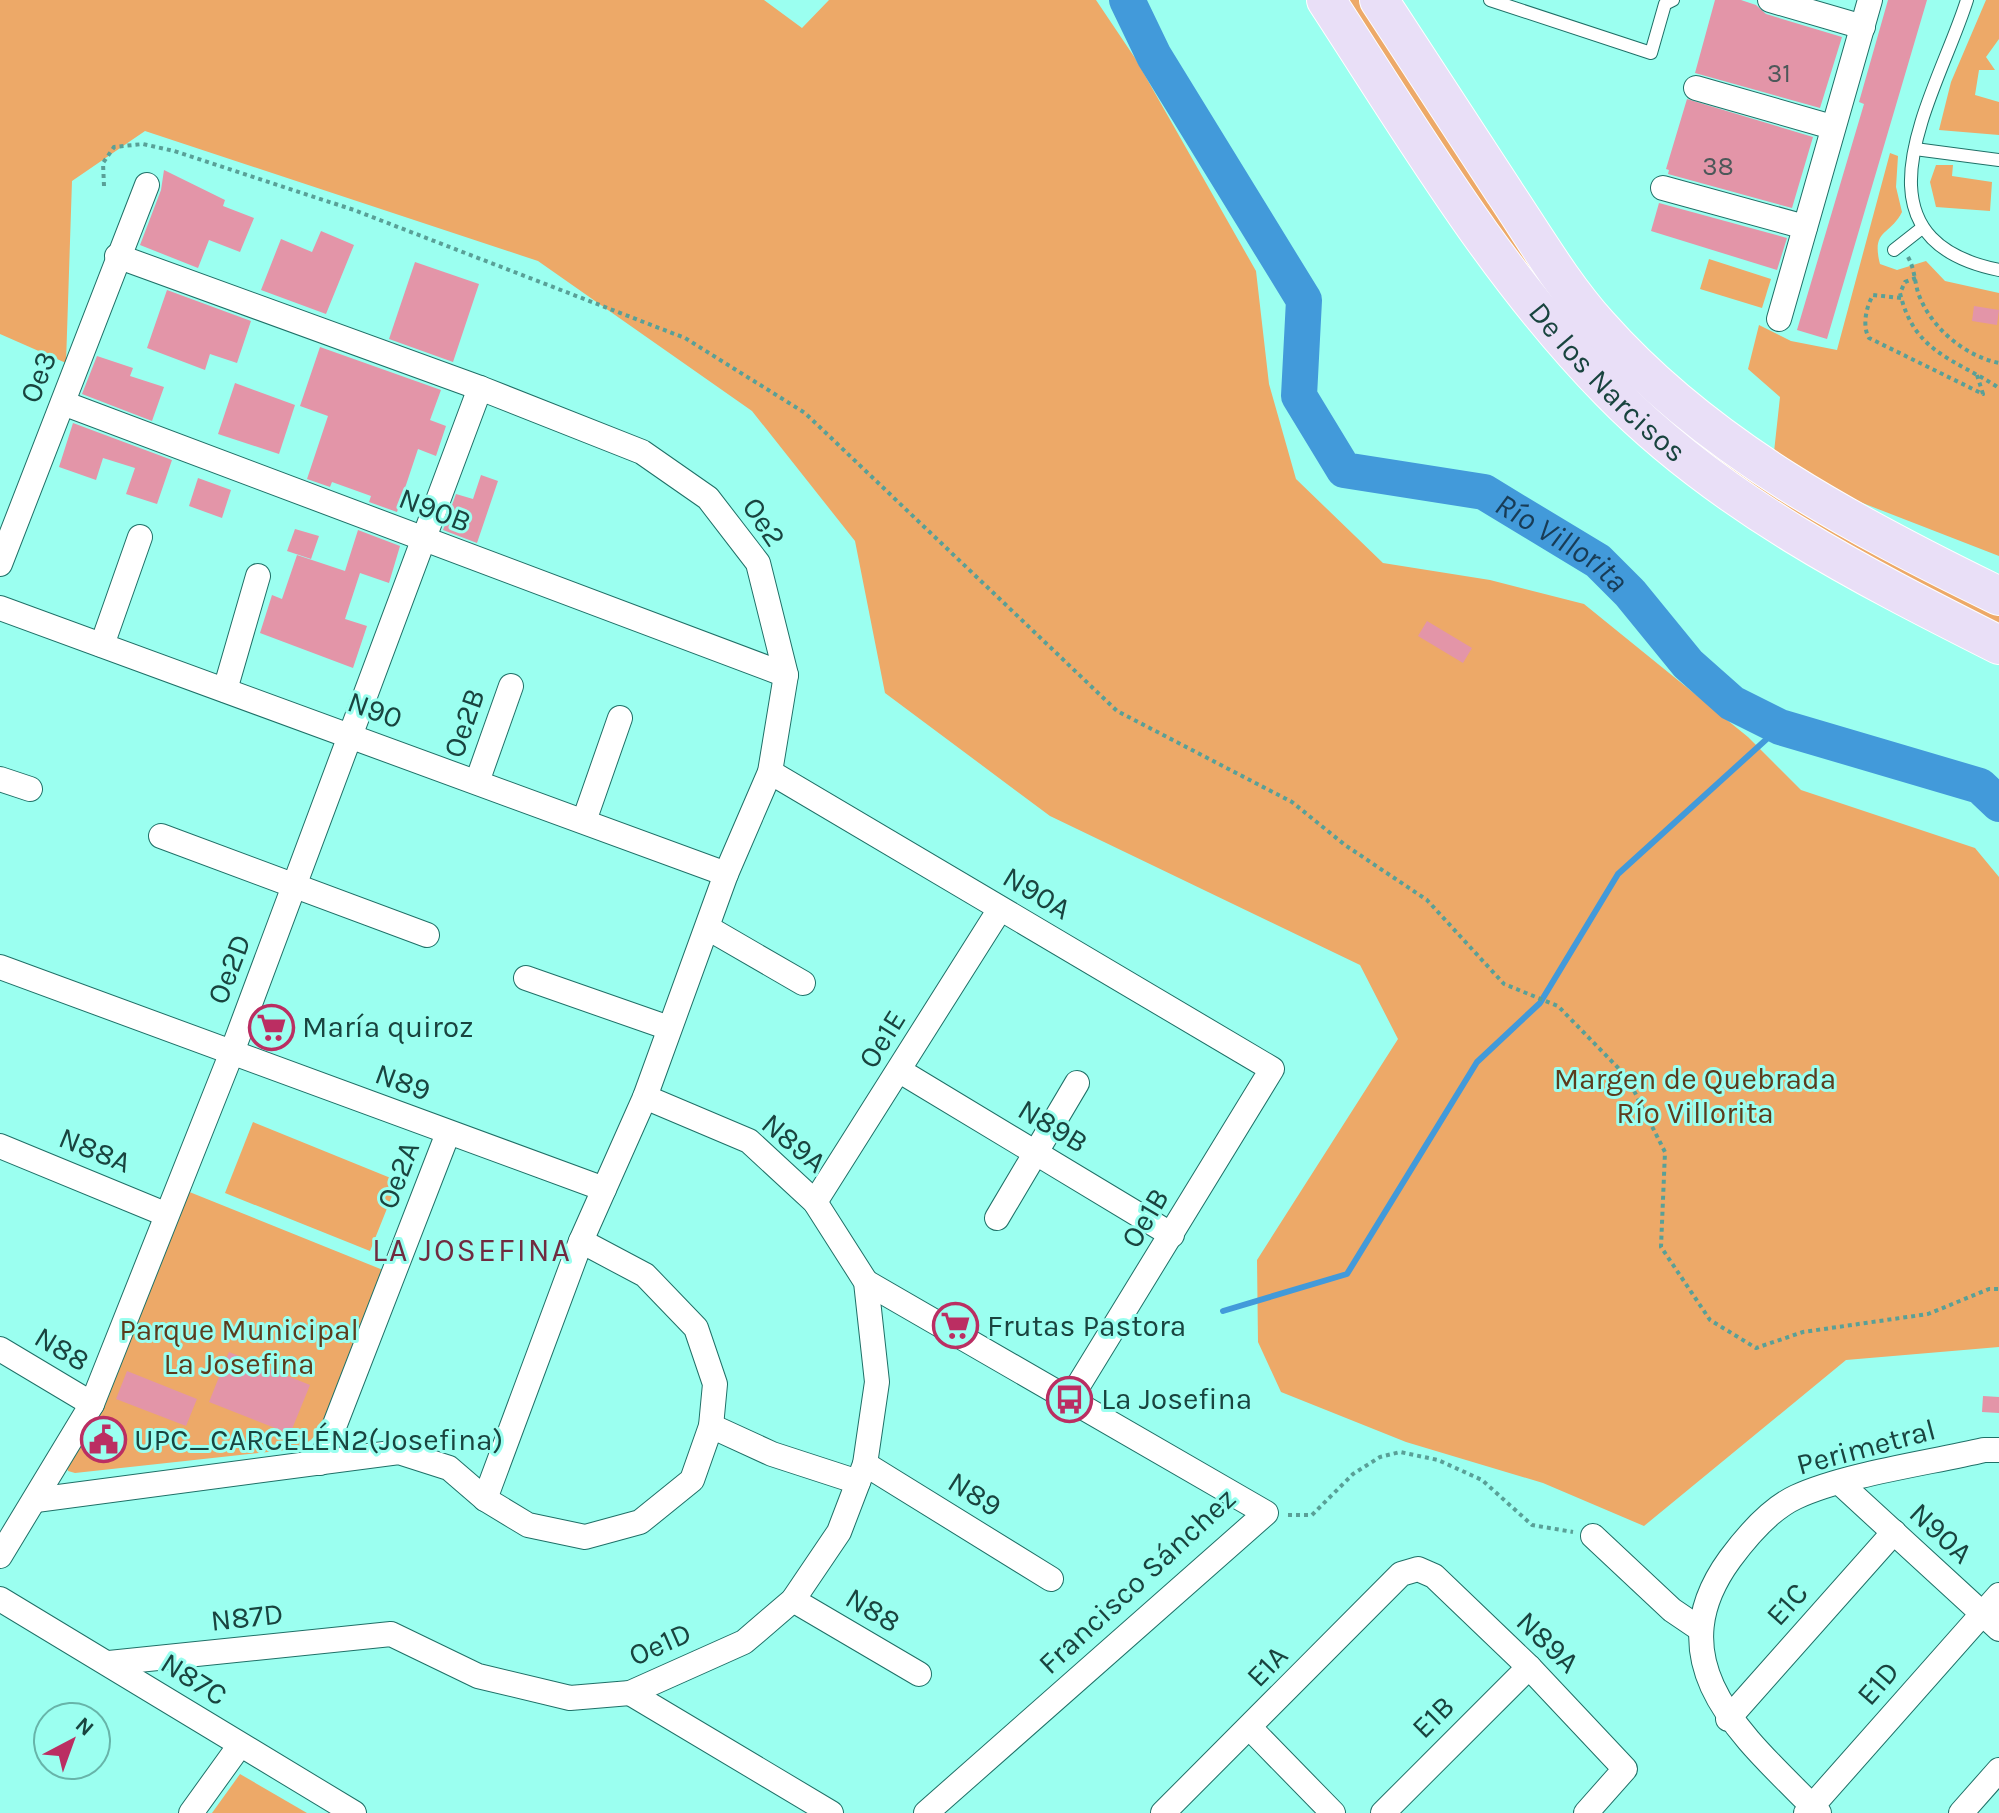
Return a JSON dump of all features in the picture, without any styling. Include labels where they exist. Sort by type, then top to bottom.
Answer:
[{"type":"main road","name":"De los Narcisos","points":[[1326,0],[1513,282],[1612,393],[1682,454],[1799,537],[1861,574],[1999,645]]},
{"type":"main road","name":"De los Narcisos","points":[[1379,0],[1556,270],[1624,352],[1706,425],[1794,485],[1854,521],[1999,596]]},
{"type":"street","points":[[1770,0],[1863,27]]},
{"type":"street","points":[[1779,319],[1870,0]]},
{"type":"street","points":[[1696,88],[1832,127]]},
{"type":"street","name":"Oe3","points":[[0,564],[147,185]]},
{"type":"street","points":[[1663,188],[1805,227]]},
{"type":"street","name":"Oe2","points":[[117,256],[480,388],[642,452],[708,498],[758,563],[786,675],[770,772],[726,874],[645,1097],[581,1241],[485,1499]]},
{"type":"street","name":"Oe2D","points":[[0,1556],[95,1411],[109,1384],[165,1214],[232,1052],[480,388]]},
{"type":"street","name":"N90B","points":[[63,403],[786,675]]},
{"type":"street","points":[[102,645],[140,537]]},
{"type":"street","points":[[225,690],[258,576]]},
{"type":"street","name":"N90","points":[[0,608],[726,874]]},
{"type":"street","name":"Oe2B","points":[[477,782],[511,686]]},
{"type":"street","points":[[584,821],[620,718]]},
{"type":"street","name":"N90A","points":[[770,772],[1272,1069]]},
{"type":"street","points":[[0,779],[30,789]]},
{"type":"street","points":[[161,836],[427,935]]},
{"type":"street","name":"Oe1E","points":[[815,1202],[1000,909]]},
{"type":"street","points":[[708,928],[803,983]]},
{"type":"street","name":"N89","points":[[0,967],[604,1189]]},
{"type":"street","points":[[526,978],[669,1028]]},
{"type":"street","name":"Oe1B","points":[[1070,1399],[1272,1069]]},
{"type":"street","name":"N89B","points":[[900,1071],[1172,1235]]},
{"type":"street","points":[[997,1218],[1077,1083]]},
{"type":"street","name":"N89A","points":[[645,1097],[749,1141],[815,1202],[866,1282],[877,1382],[861,1473]]},
{"type":"street","name":"Oe2A","points":[[320,1463],[448,1133]]},
{"type":"street","name":"N88A","points":[[0,1146],[165,1214]]},
{"type":"street","points":[[36,1500],[399,1452],[413,1453],[449,1468],[485,1499],[528,1525],[585,1537],[640,1522],[692,1480],[711,1426],[715,1384],[696,1328],[645,1275],[581,1241]]},
{"type":"street","name":"N89A","points":[[866,1282],[1070,1399]]},
{"type":"street","name":"N88","points":[[0,1349],[95,1411]]},
{"type":"street","name":"Francisco Sánchez","points":[[926,1813],[1266,1513],[1070,1399]]},
{"type":"street","name":"N89","points":[[711,1426],[772,1454],[861,1473],[1051,1579]]},
{"type":"street","name":"Perimetral","points":[[1813,1811],[1728,1719],[1709,1677],[1700,1629],[1718,1576],[1749,1533],[1794,1498],[1840,1483],[1984,1450],[1999,1450]]},
{"type":"street","name":"Oe1D","points":[[391,1634],[478,1676],[570,1698],[630,1693],[744,1642],[793,1600],[839,1532],[861,1473]]},
{"type":"street","name":"N90A","points":[[1840,1483],[1990,1621]]},
{"type":"street","name":"E1C","points":[[1728,1719],[1894,1532]]},
{"type":"street","points":[[1593,1536],[1672,1610],[1700,1629]]},
{"type":"street","name":"N89A","points":[[1418,1569],[1434,1576],[1529,1667],[1625,1769],[1586,1813]]},
{"type":"street","name":"E1A","points":[[1163,1813],[1401,1574],[1418,1569]]},
{"type":"street","name":"E1D","points":[[1813,1811],[1990,1621],[1999,1595]]},
{"type":"street","name":"N87C","points":[[0,1599],[354,1813]]},
{"type":"street","name":"N88","points":[[793,1600],[919,1674]]},
{"type":"street","name":"N87D","points":[[109,1663],[391,1634]]},
{"type":"street","name":"E1B","points":[[1383,1813],[1529,1667]]},
{"type":"street","points":[[630,1693],[831,1813]]},
{"type":"street","points":[[1250,1728],[1333,1813]]},
{"type":"street","points":[[191,1813],[240,1745]]},
{"type":"street","points":[[1961,1813],[1999,1770]]},
{"type":"lane","points":[[1490,0],[1651,53],[1669,2],[1651,0]]},
{"type":"lane","points":[[1967,0],[1932,84],[1910,179],[1922,228],[1961,259],[1999,270]]},
{"type":"lane","points":[[1915,149],[1999,160]]},
{"type":"lane","points":[[1898,247],[1922,228]]},
{"type":"path","points":[[104,186],[103,163],[114,147],[143,144],[189,155],[354,210],[685,338],[805,413],[1117,711],[1292,802],[1345,845],[1427,900],[1504,984],[1558,1006],[1627,1077],[1665,1152],[1661,1247],[1710,1320],[1756,1348],[1803,1332],[1928,1314],[1989,1289],[1999,1289]]},
{"type":"path","points":[[1898,247],[1916,278],[1921,300],[1946,334],[1961,348],[1999,363]]},
{"type":"path","points":[[1916,278],[1900,288],[1901,298],[1919,336],[1946,361],[1999,388]]},
{"type":"path","points":[[1901,298],[1873,295],[1866,315],[1865,331],[1869,338],[1983,394],[1977,375]]},
{"type":"path","points":[[1266,1513],[1278,1499],[1289,1516],[1312,1515],[1353,1474],[1380,1457],[1400,1452],[1438,1460],[1482,1480],[1532,1525],[1593,1536]]},
{"type":"green space","name":"Margen de Quebrada Río Villorita","points":[[0,0],[764,0],[802,28],[829,0],[1096,0],[1135,58],[1256,271],[1269,384],[1296,479],[1383,563],[1490,580],[1584,604],[1748,737],[1801,790],[1975,848],[1999,877],[1999,1347],[1846,1360],[1644,1526],[1543,1483],[1406,1442],[1281,1392],[1258,1342],[1257,1260],[1398,1039],[1360,965],[1050,816],[885,693],[855,541],[752,411],[538,261],[145,131],[72,181],[66,363],[0,334]]},
{"type":"green space","points":[[1341,0],[1361,0],[1570,314],[1999,604],[1999,626],[1867,560],[1726,470],[1660,415],[1549,305]]},
{"type":"green space","points":[[1986,0],[1999,0],[1999,39],[1986,57],[1995,70],[1979,70],[1975,95],[1999,102],[1999,135],[1939,130],[1951,82]]},
{"type":"green space","points":[[1890,153],[1898,156],[1896,187],[1902,212],[1880,238],[1880,264],[1897,270],[1926,261],[1945,281],[1999,293],[1999,556],[1847,497],[1774,452],[1780,397],[1748,369],[1759,325],[1791,341],[1837,350]]},
{"type":"green space","points":[[1936,165],[1953,165],[1952,176],[1992,182],[1990,211],[1936,207],[1930,182]]},
{"type":"green space","points":[[1709,259],[1771,279],[1762,308],[1700,289]]},
{"type":"green space","points":[[253,1122],[398,1181],[370,1251],[225,1193]]},
{"type":"green space","name":"Parque Municipal La Josefina","points":[[187,1191],[383,1270],[327,1421],[311,1440],[296,1449],[75,1473],[68,1471],[66,1466]]},
{"type":"green space","points":[[240,1774],[307,1813],[212,1813]]},
{"type":"building","points":[[1715,0],[1741,0],[1756,5],[1766,14],[1842,37],[1820,108],[1695,73]]},
{"type":"building","points":[[1888,0],[1927,0],[1827,339],[1797,330],[1864,104],[1859,102]]},
{"type":"building","points":[[1687,99],[1813,137],[1792,208],[1668,174],[1669,170],[1666,169]]},
{"type":"building","points":[[164,170],[225,200],[223,206],[254,218],[240,252],[209,240],[198,268],[140,245],[161,190]]},
{"type":"building","points":[[1659,203],[1787,238],[1777,270],[1651,231]]},
{"type":"building","points":[[321,231],[354,245],[326,314],[261,290],[281,239],[312,252]]},
{"type":"building","points":[[415,262],[479,284],[453,362],[389,339]]},
{"type":"building","points":[[167,290],[251,321],[237,363],[210,354],[205,370],[147,348]]},
{"type":"building","points":[[1974,306],[1999,310],[1997,325],[1972,321]]},
{"type":"building","points":[[320,347],[441,390],[430,420],[446,426],[436,456],[418,449],[397,512],[369,502],[371,496],[332,482],[330,487],[307,479],[328,416],[300,406]]},
{"type":"building","points":[[97,356],[133,368],[130,376],[164,387],[152,421],[82,394]]},
{"type":"building","points":[[235,383],[295,405],[279,454],[218,434]]},
{"type":"building","points":[[73,423],[172,460],[157,504],[126,494],[135,468],[103,458],[96,480],[59,467]]},
{"type":"building","points":[[481,475],[498,481],[477,543],[443,530],[456,494],[473,499]]},
{"type":"building","points":[[198,478],[231,490],[222,518],[189,506]]},
{"type":"building","points":[[295,529],[319,536],[311,559],[287,551]]},
{"type":"building","points":[[358,530],[400,546],[389,583],[360,573],[345,619],[367,626],[353,668],[260,633],[272,595],[282,599],[297,555],[345,571]]},
{"type":"building","points":[[1427,621],[1472,648],[1463,663],[1418,636]]},
{"type":"building","points":[[229,1352],[310,1385],[290,1434],[209,1402]]},
{"type":"building","points":[[127,1371],[197,1399],[186,1426],[116,1399]]},
{"type":"building","points":[[1983,1396],[1999,1397],[1999,1413],[1982,1412]]},
{"type":"building","points":[[100,1424],[121,1434],[108,1462],[87,1452]]},
{"type":"waterway","name":"Río Villorita","points":[[1127,0],[1154,56],[1304,300],[1299,396],[1344,470],[1484,492],[1598,561],[1630,593],[1688,664],[1732,703],[1780,727],[1980,786],[1999,804]]},
{"type":"waterway","points":[[1223,1311],[1347,1274],[1477,1062],[1540,1003],[1618,874],[1780,727]]},
{"type":"place","name":"María quiroz","points":[[271,1027]]},
{"type":"place","name":"Frutas Pastora","points":[[956,1326]]},
{"type":"place","name":"La Josefina","points":[[1070,1399]]},
{"type":"place","name":"UPC_CARCELÉN2(Josefina)","points":[[103,1440]]},
{"type":"district","name":"LA JOSEFINA","points":[[472,1250]]}]
